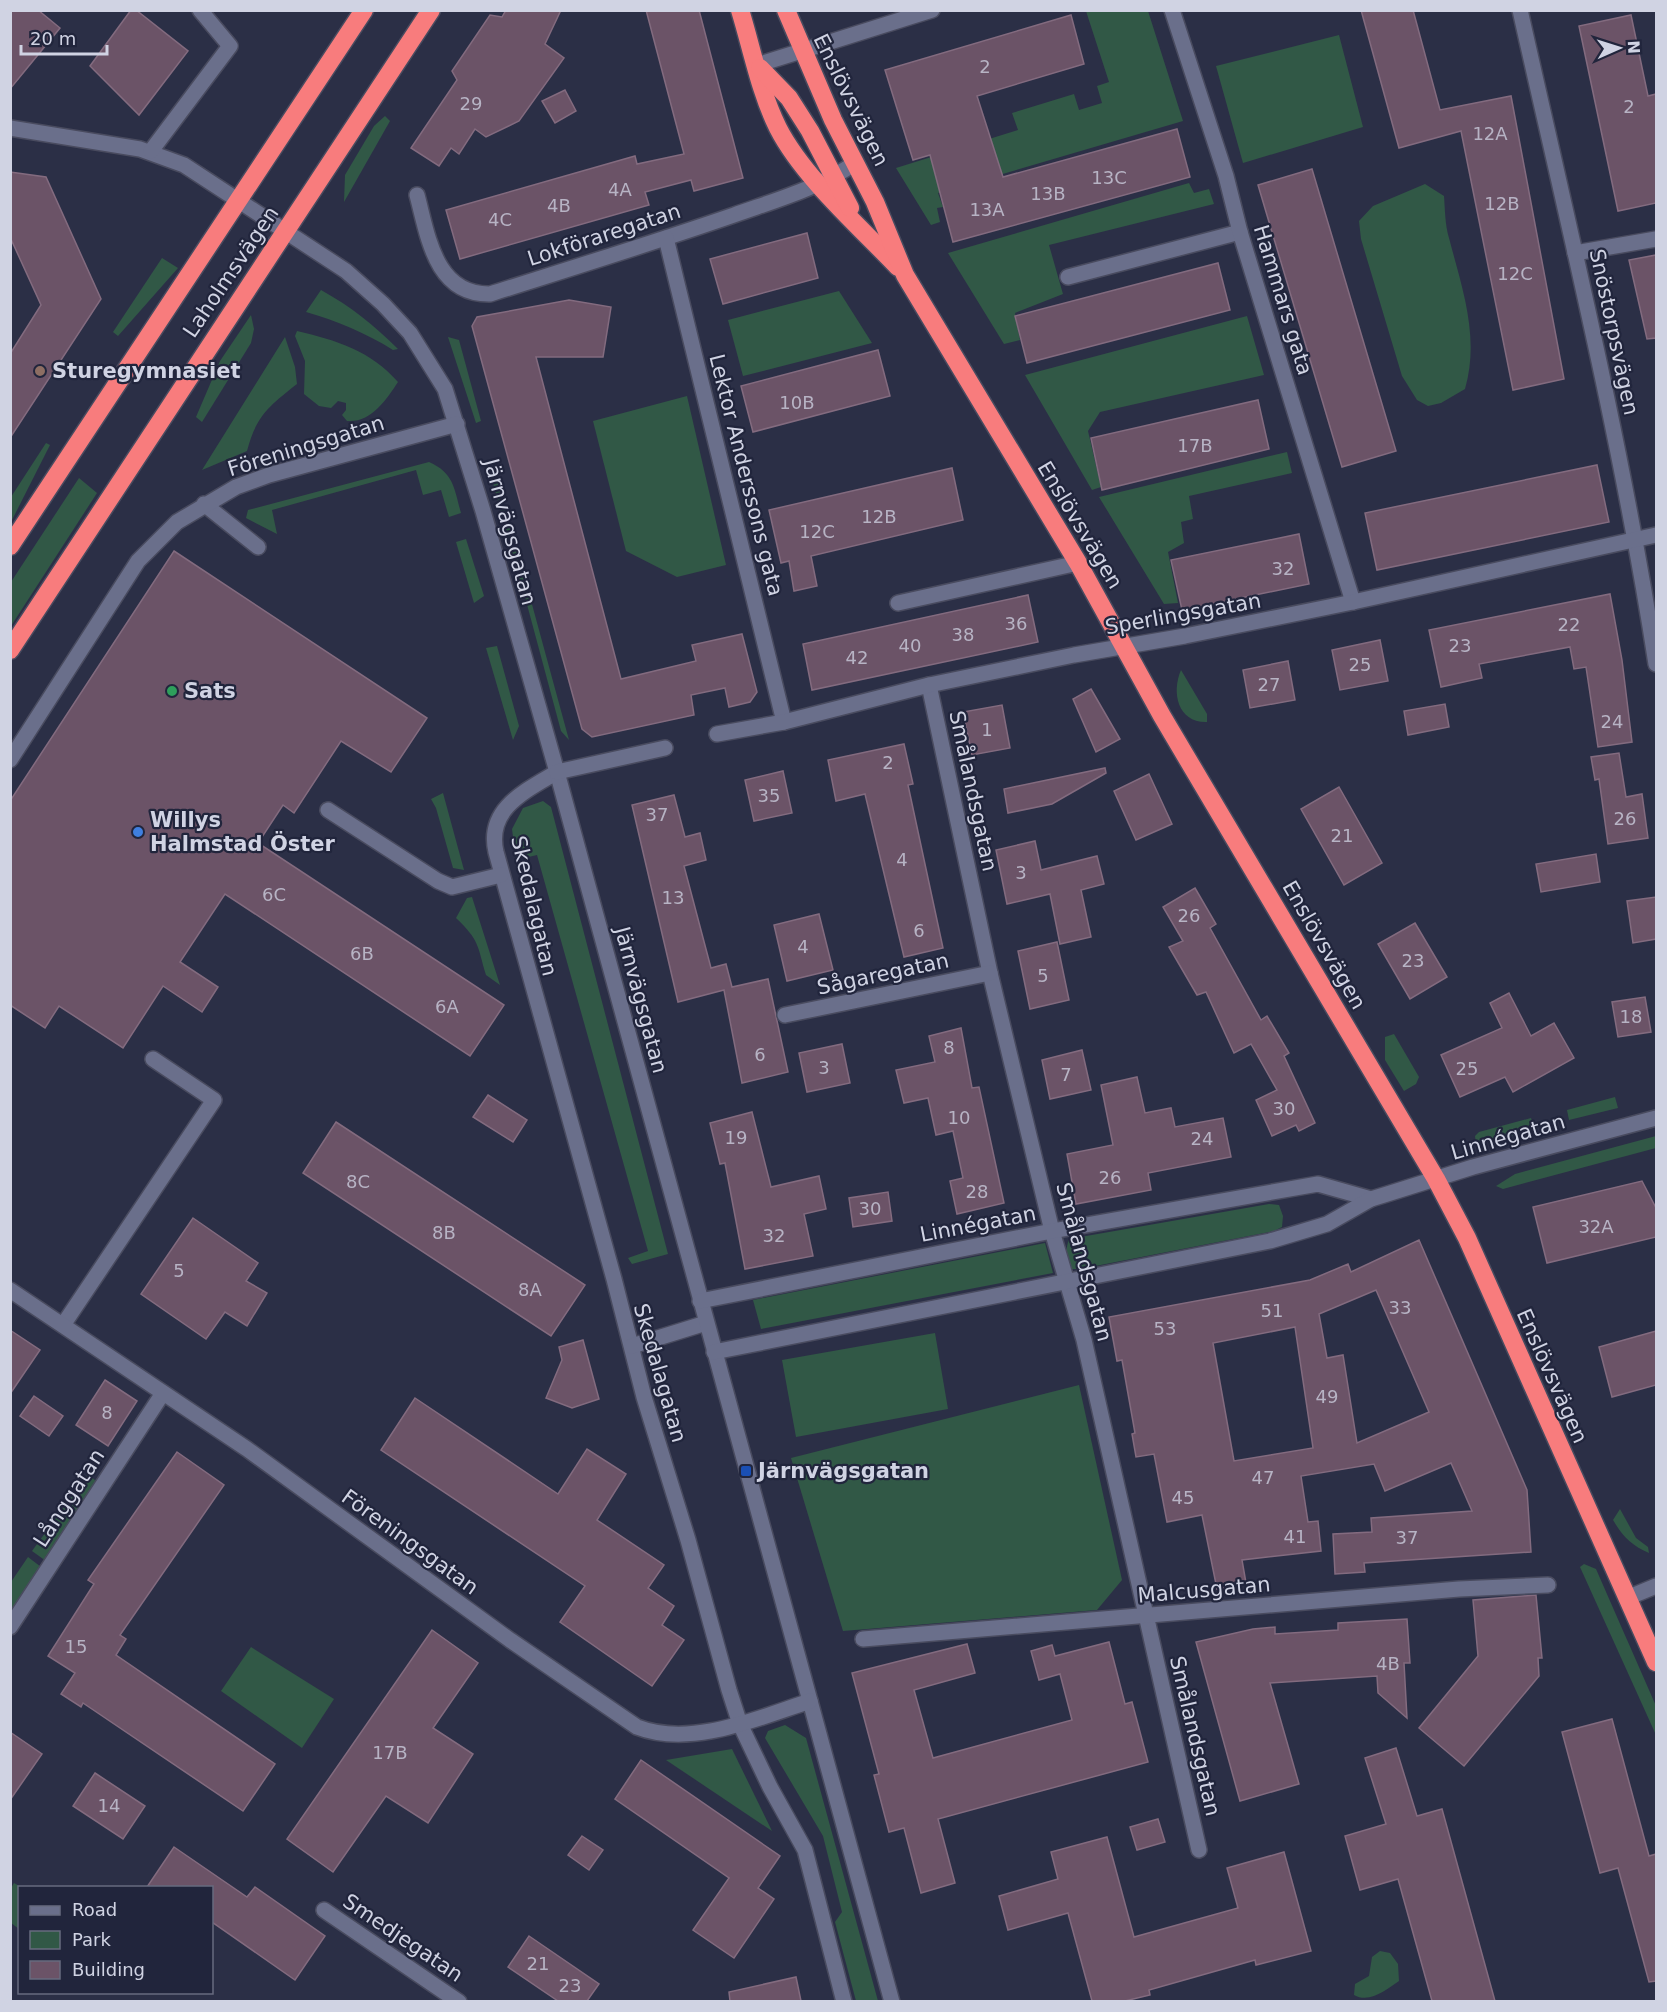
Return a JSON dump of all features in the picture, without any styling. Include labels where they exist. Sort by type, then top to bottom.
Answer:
[{"type":"highway","name":"Laholmsvägen","points":[[10,546],[364,10]]},
{"type":"highway","name":"Laholmsvägen","points":[[10,650],[430,10]]},
{"type":"highway","name":"Enslövsvägen","points":[[740,10],[778,128],[827,181],[859,227],[905,275]]},
{"type":"highway","name":"Enslövsvägen","points":[[786,10],[801,50],[876,202],[905,275],[1078,563],[1162,716],[1436,1179],[1467,1238],[1656,1662]]},
{"type":"highway","name":"Enslövsvägen","points":[[757,65],[789,98],[810,131],[827,181]]},
{"type":"street","points":[[151,151],[230,46],[200,10]]},
{"type":"street","points":[[757,65],[932,10]]},
{"type":"street","name":"Hammars gata","points":[[1172,10],[1226,177],[1240,232],[1353,602]]},
{"type":"street","name":"Snöstorpsvägen","points":[[1520,10],[1637,540],[1656,664]]},
{"type":"street","name":"Järnvägsgatan","points":[[10,128],[151,151],[184,165],[346,271],[383,304],[410,333],[445,389],[458,424],[557,772],[892,2001]]},
{"type":"street","name":"Lokföraregatan","points":[[417,195],[435,260],[443,274],[456,286],[480,294],[490,294],[666,238],[827,181],[855,163]]},
{"type":"street","points":[[1068,277],[1240,232]]},
{"type":"street","name":"Lektor Anderssons gata","points":[[666,238],[784,722]]},
{"type":"street","points":[[1575,253],[1656,239]]},
{"type":"street","name":"Föreningsgatan","points":[[10,760],[138,561],[177,522],[236,487],[269,475],[458,424]]},
{"type":"street","points":[[204,504],[258,547]]},
{"type":"street","name":"Sperlingsgatan","points":[[717,734],[784,722],[929,685],[1353,602],[1656,535]]},
{"type":"street","points":[[898,603],[1078,563]]},
{"type":"street","name":"Smålandsgatan","points":[[929,685],[990,973],[1052,1231],[1084,1340],[1199,1850]]},
{"type":"street","points":[[557,772],[665,748]]},
{"type":"street","name":"Skedalagatan","points":[[557,772],[508,804],[496,820],[493,841],[644,1397],[740,1724],[770,1787],[805,1850],[844,2001]]},
{"type":"street","points":[[328,810],[438,881],[452,886],[501,875]]},
{"type":"street","name":"Sågaregatan","points":[[785,1015],[990,973]]},
{"type":"street","points":[[63,1325],[214,1100],[153,1059]]},
{"type":"street","name":"Linnégatan","points":[[714,1352],[1270,1241],[1327,1224],[1371,1199],[1656,1118]]},
{"type":"street","name":"Linnégatan","points":[[700,1301],[1052,1231],[1318,1184],[1371,1199]]},
{"type":"street","name":"Föreningsgatan","points":[[10,1290],[247,1449],[510,1640],[637,1727],[652,1733],[667,1734],[740,1724],[810,1701]]},
{"type":"street","points":[[632,1346],[706,1323]]},
{"type":"street","name":"Långgatan","points":[[10,1627],[163,1392]]},
{"type":"street","name":"Malcusgatan","points":[[863,1639],[1459,1589],[1548,1585]]},
{"type":"street","points":[[1627,1598],[1656,1586]]},
{"type":"street","name":"Smedjegatan","points":[[324,1910],[459,2001]]},
{"type":"green space","points":[[1086,11],[1148,11],[1183,121],[938,193],[943,207],[937,208],[940,222],[931,225],[896,168],[1018,130],[1012,113],[1074,94],[1079,110],[1102,103],[1097,86],[1109,82]]},
{"type":"green space","points":[[1339,35],[1363,127],[1243,163],[1216,66]]},
{"type":"green space","points":[[385,116],[390,121],[344,202],[345,175],[374,126]]},
{"type":"green space","points":[[1189,183],[1194,193],[1209,189],[1214,204],[1049,245],[1063,294],[1015,313],[1020,340],[1004,344],[948,253]]},
{"type":"green space","points":[[1425,184],[1444,196],[1448,233],[1468,313],[1471,350],[1465,389],[1441,403],[1428,406],[1417,400],[1402,376],[1361,239],[1359,221],[1373,206]]},
{"type":"green space","points":[[162,258],[178,268],[118,336],[113,332]]},
{"type":"green space","points":[[321,290],[361,317],[398,349],[393,350],[351,328],[306,312]]},
{"type":"green space","points":[[839,291],[872,343],[743,376],[728,320]]},
{"type":"green space","points":[[251,315],[254,329],[251,343],[202,422],[196,417],[220,361]]},
{"type":"green space","points":[[1247,316],[1264,375],[1100,412],[1088,431],[1101,487],[1092,490],[1025,375]]},
{"type":"green space","points":[[297,331],[352,348],[376,362],[398,382],[383,403],[371,414],[356,421],[347,421],[342,415],[346,410],[346,403],[338,401],[331,408],[319,406],[304,394],[305,361],[295,336]]},
{"type":"green space","points":[[285,337],[295,367],[297,384],[259,420],[247,451],[202,470]]},
{"type":"green space","points":[[448,337],[459,340],[481,421],[476,423]]},
{"type":"green space","points":[[687,396],[726,565],[677,577],[626,551],[593,421]]},
{"type":"green space","points":[[46,443],[50,445],[11,522],[11,497]]},
{"type":"green space","points":[[1287,452],[1292,473],[1189,496],[1193,519],[1181,522],[1184,543],[1168,552],[1178,603],[1164,604],[1099,497]]},
{"type":"green space","points":[[429,462],[444,471],[452,482],[461,513],[449,517],[441,490],[423,495],[416,470],[272,510],[277,534],[246,518],[248,510]]},
{"type":"green space","points":[[79,478],[97,493],[11,626],[11,582]]},
{"type":"green space","points":[[498,482],[526,583],[521,585],[493,483]]},
{"type":"green space","points":[[466,539],[484,596],[474,603],[456,542]]},
{"type":"green space","points":[[525,597],[530,597],[569,740],[561,731]]},
{"type":"green space","points":[[497,646],[519,726],[513,740],[486,648]]},
{"type":"green space","points":[[1181,670],[1207,714],[1207,722],[1189,718],[1179,705],[1177,688]]},
{"type":"green space","points":[[443,793],[464,870],[453,868],[436,808],[431,799]]},
{"type":"green space","points":[[543,801],[551,807],[668,1254],[632,1264],[628,1258],[648,1251],[537,855],[516,860],[512,829],[523,808]]},
{"type":"green space","points":[[472,897],[500,985],[486,975],[474,938],[456,918],[467,898]]},
{"type":"green space","points":[[1394,1034],[1419,1077],[1416,1084],[1404,1091],[1385,1060],[1385,1037]]},
{"type":"green space","points":[[1615,1097],[1618,1108],[1569,1120],[1567,1110]]},
{"type":"green space","points":[[1531,1118],[1535,1130],[1476,1144],[1475,1136],[1479,1132]]},
{"type":"green space","points":[[1656,1136],[1656,1148],[1503,1189],[1496,1186],[1515,1174]]},
{"type":"green space","points":[[1269,1204],[1279,1205],[1283,1216],[1282,1227],[1274,1231],[1080,1269],[1071,1269],[1068,1262],[1069,1239]]},
{"type":"green space","points":[[1045,1243],[1053,1273],[761,1329],[753,1300]]},
{"type":"green space","points":[[935,1333],[948,1409],[796,1437],[782,1360]]},
{"type":"green space","points":[[1079,1385],[1122,1580],[1097,1610],[843,1631],[791,1458]]},
{"type":"green space","points":[[88,1474],[97,1482],[46,1561],[32,1551]]},
{"type":"green space","points":[[1620,1509],[1636,1538],[1648,1547],[1649,1553],[1632,1544],[1613,1520]]},
{"type":"green space","points":[[28,1557],[41,1567],[11,1613],[11,1582]]},
{"type":"green space","points":[[1584,1564],[1596,1569],[1656,1706],[1656,1735],[1580,1567]]},
{"type":"green space","points":[[251,1647],[334,1699],[302,1748],[221,1691]]},
{"type":"green space","points":[[785,1725],[806,1738],[878,2001],[856,2001],[835,1922],[842,1912],[823,1836],[765,1738],[768,1731]]},
{"type":"green space","points":[[732,1749],[772,1831],[666,1760]]},
{"type":"green space","points":[[14,1883],[19,1886],[18,1928],[11,1923],[11,1888]]},
{"type":"green space","points":[[1380,1951],[1390,1953],[1398,1964],[1399,1981],[1372,1997],[1354,1995],[1355,1984],[1369,1976],[1372,1957]]},
{"type":"building","points":[[10,10],[38,10],[60,28],[10,89]]},
{"type":"building","points":[[131,10],[136,10],[188,51],[139,115],[90,66]]},
{"type":"building","points":[[506,10],[561,10],[545,44],[564,58],[519,121],[486,137],[475,129],[459,154],[451,148],[439,166],[411,148],[457,80],[452,71],[490,15],[502,17]]},
{"type":"building","points":[[646,10],[699,10],[743,178],[694,191],[691,180],[645,192],[649,205],[460,259],[446,210],[635,156],[637,164],[684,154]]},
{"type":"building","points":[[1361,10],[1413,10],[1440,110],[1511,96],[1564,379],[1513,390],[1461,131],[1399,148]]},
{"type":"building","points":[[1071,15],[1084,64],[977,96],[1003,177],[1177,129],[1190,177],[953,242],[930,155],[913,160],[885,70]]},
{"type":"building","points":[[1631,15],[1648,96],[1656,94],[1656,203],[1618,211],[1579,26]]},
{"type":"building","points":[[565,90],[576,111],[555,123],[542,101]]},
{"type":"building","points":[[1312,169],[1396,451],[1342,467],[1258,185]]},
{"type":"building","points":[[10,172],[46,177],[101,299],[10,438],[10,354],[41,305],[10,237]]},
{"type":"building","points":[[807,233],[818,278],[723,304],[710,259]]},
{"type":"building","points":[[1656,255],[1656,338],[1647,339],[1629,260]]},
{"type":"building","points":[[1218,263],[1230,310],[1027,363],[1015,316]]},
{"type":"building","points":[[569,300],[611,307],[603,357],[536,357],[621,679],[696,661],[692,645],[742,634],[757,692],[750,702],[729,707],[725,688],[691,695],[694,715],[592,737],[582,729],[472,326],[477,317]]},
{"type":"building","points":[[878,350],[890,396],[753,432],[741,386]]},
{"type":"building","points":[[1258,400],[1269,449],[1102,490],[1091,438]]},
{"type":"building","points":[[1597,465],[1609,522],[1377,570],[1365,513]]},
{"type":"building","points":[[952,468],[963,520],[811,556],[817,586],[794,591],[789,561],[781,563],[769,510]]},
{"type":"building","points":[[1299,534],[1309,584],[1182,610],[1171,560]]},
{"type":"building","name":"Willys Halmstad Öster","points":[[174,551],[427,718],[391,772],[341,741],[294,813],[283,805],[258,843],[504,1005],[470,1056],[225,894],[180,962],[218,987],[202,1012],[163,986],[123,1048],[59,1006],[45,1028],[10,1005],[10,801]]},
{"type":"building","points":[[1610,594],[1622,660],[1632,742],[1598,747],[1586,667],[1574,669],[1570,647],[1479,664],[1482,678],[1441,687],[1429,630]]},
{"type":"building","points":[[1028,595],[1038,642],[812,690],[803,644]]},
{"type":"building","points":[[1380,640],[1388,681],[1340,690],[1332,650]]},
{"type":"building","points":[[1288,661],[1295,700],[1250,708],[1243,670]]},
{"type":"building","points":[[1091,689],[1120,739],[1096,752],[1073,699]]},
{"type":"building","points":[[1445,704],[1449,727],[1408,735],[1404,711]]},
{"type":"building","points":[[1002,705],[1010,748],[972,755],[963,712]]},
{"type":"building","points":[[904,744],[913,784],[908,785],[943,948],[904,957],[865,794],[836,801],[828,760]]},
{"type":"building","points":[[1619,753],[1626,797],[1642,794],[1648,838],[1608,844],[1599,779],[1595,780],[1591,757]]},
{"type":"building","points":[[1105,768],[1106,773],[1052,804],[1008,813],[1004,789]]},
{"type":"building","points":[[783,771],[792,813],[754,821],[745,780]]},
{"type":"building","points":[[1149,774],[1172,824],[1136,840],[1114,791]]},
{"type":"building","points":[[1339,787],[1382,863],[1344,885],[1301,809]]},
{"type":"building","points":[[674,795],[685,837],[700,833],[706,860],[684,866],[711,968],[726,964],[732,987],[768,979],[788,1072],[742,1083],[724,990],[678,1002],[632,805]]},
{"type":"building","points":[[1035,841],[1041,870],[1097,856],[1104,884],[1081,890],[1091,937],[1060,944],[1050,894],[1007,904],[996,850]]},
{"type":"building","points":[[1596,854],[1600,882],[1541,892],[1536,864]]},
{"type":"building","points":[[1195,888],[1216,924],[1210,928],[1261,1020],[1267,1016],[1289,1053],[1284,1056],[1315,1123],[1299,1131],[1296,1125],[1272,1136],[1256,1100],[1277,1090],[1251,1044],[1234,1053],[1206,992],[1197,995],[1169,947],[1183,941],[1163,907]]},
{"type":"building","points":[[1656,897],[1656,939],[1633,943],[1627,901]]},
{"type":"building","points":[[819,914],[833,970],[787,981],[774,925]]},
{"type":"building","points":[[1415,923],[1447,977],[1410,999],[1378,944]]},
{"type":"building","points":[[1057,942],[1069,1000],[1030,1009],[1018,951]]},
{"type":"building","points":[[1509,993],[1531,1036],[1554,1023],[1574,1058],[1513,1092],[1505,1077],[1460,1097],[1441,1055],[1502,1028],[1490,1003]]},
{"type":"building","points":[[1645,997],[1651,1032],[1618,1037],[1612,1002]]},
{"type":"building","points":[[961,1028],[972,1088],[979,1087],[1004,1203],[957,1214],[950,1181],[963,1178],[953,1131],[936,1135],[928,1098],[904,1103],[896,1070],[935,1062],[929,1036]]},
{"type":"building","points":[[842,1044],[850,1083],[807,1092],[799,1053]]},
{"type":"building","points":[[1082,1050],[1091,1090],[1050,1099],[1042,1060]]},
{"type":"building","points":[[1137,1077],[1145,1113],[1171,1108],[1175,1127],[1223,1118],[1231,1157],[1148,1173],[1151,1190],[1076,1204],[1067,1154],[1113,1145],[1101,1085]]},
{"type":"building","points":[[488,1095],[527,1120],[513,1142],[473,1117]]},
{"type":"building","points":[[752,1112],[771,1187],[819,1176],[826,1209],[804,1214],[813,1256],[745,1269],[725,1163],[720,1164],[710,1123]]},
{"type":"building","points":[[336,1122],[585,1285],[551,1336],[303,1173]]},
{"type":"building","points":[[1642,1181],[1656,1208],[1656,1237],[1547,1263],[1533,1207]]},
{"type":"building","points":[[888,1192],[892,1221],[853,1227],[849,1198]]},
{"type":"building","points":[[193,1218],[258,1263],[246,1281],[267,1293],[247,1326],[225,1312],[206,1339],[141,1294]]},
{"type":"building","points":[[1419,1240],[1527,1490],[1531,1552],[1364,1563],[1365,1572],[1335,1574],[1333,1534],[1372,1532],[1371,1518],[1472,1511],[1451,1463],[1385,1491],[1374,1464],[1301,1476],[1308,1522],[1318,1521],[1321,1551],[1242,1560],[1246,1583],[1217,1589],[1202,1515],[1167,1522],[1154,1454],[1136,1457],[1132,1434],[1135,1433],[1122,1360],[1117,1361],[1109,1317],[1310,1280],[1348,1264],[1351,1272]],"holes":[[[1376,1290],[1429,1412],[1357,1443],[1343,1355],[1327,1358],[1319,1314]],[[1295,1327],[1313,1448],[1234,1461],[1213,1343]]]},
{"type":"building","points":[[10,1330],[40,1350],[10,1394]]},
{"type":"building","points":[[1656,1331],[1656,1385],[1612,1397],[1599,1347]]},
{"type":"building","points":[[583,1340],[599,1399],[572,1408],[546,1398],[562,1360],[559,1347]]},
{"type":"building","points":[[105,1380],[137,1401],[108,1446],[76,1425]]},
{"type":"building","points":[[34,1396],[63,1416],[49,1436],[20,1416]]},
{"type":"building","points":[[415,1398],[558,1494],[587,1449],[626,1474],[597,1520],[664,1565],[648,1588],[674,1606],[662,1625],[684,1640],[652,1686],[560,1622],[585,1586],[381,1450]]},
{"type":"building","points":[[177,1452],[224,1485],[120,1635],[126,1639],[116,1655],[275,1764],[243,1811],[83,1703],[81,1707],[61,1694],[75,1673],[48,1656],[94,1584],[88,1580]]},
{"type":"building","points":[[1536,1595],[1542,1658],[1538,1658],[1539,1676],[1464,1766],[1419,1728],[1478,1656],[1473,1600]]},
{"type":"building","points":[[1407,1619],[1410,1663],[1404,1663],[1407,1718],[1378,1693],[1377,1676],[1270,1683],[1299,1784],[1240,1801],[1196,1642],[1253,1629],[1275,1627],[1275,1634],[1338,1630],[1338,1623]]},
{"type":"building","points":[[432,1630],[478,1663],[433,1728],[473,1754],[428,1823],[386,1796],[333,1872],[287,1839]]},
{"type":"building","points":[[1109,1642],[1125,1704],[1132,1702],[1148,1762],[938,1819],[955,1883],[921,1893],[904,1828],[889,1832],[874,1775],[879,1774],[852,1673],[967,1644],[975,1673],[914,1690],[933,1758],[1072,1720],[1060,1674],[1039,1680],[1031,1651],[1052,1645],[1055,1656]]},
{"type":"building","points":[[1612,1719],[1649,1856],[1656,1854],[1656,1981],[1649,1982],[1618,1868],[1600,1873],[1562,1732]]},
{"type":"building","points":[[10,1732],[42,1754],[10,1800]]},
{"type":"building","points":[[1396,1748],[1417,1816],[1442,1809],[1495,2001],[1432,2001],[1398,1879],[1360,1890],[1345,1836],[1386,1824],[1365,1758]]},
{"type":"building","points":[[641,1760],[780,1856],[758,1888],[774,1899],[734,1958],[693,1930],[729,1878],[615,1799]]},
{"type":"building","points":[[95,1773],[145,1806],[123,1839],[73,1806]]},
{"type":"building","points":[[1158,1819],[1165,1842],[1137,1850],[1130,1827]]},
{"type":"building","points":[[582,1836],[603,1850],[589,1870],[568,1855]]},
{"type":"building","points":[[1107,1837],[1134,1937],[1238,1908],[1227,1868],[1284,1852],[1311,1951],[1256,1965],[1255,1960],[1149,1990],[1150,1995],[1125,2001],[1092,2001],[1068,1913],[1008,1930],[999,1896],[1058,1879],[1051,1852]]},
{"type":"building","points":[[174,1847],[247,1897],[255,1887],[325,1936],[295,1980],[213,1923],[213,1886],[148,1886]]},
{"type":"building","points":[[529,1936],[599,1984],[587,2001],[558,2001],[508,1967]]},
{"type":"building","points":[[796,1977],[801,2001],[730,2001],[729,1992]]},
{"type":"place","name":"Sturegymnasiet","points":[[40,371]]},
{"type":"place","name":"Sats","points":[[172,691]]},
{"type":"place","name":"Willys Halmstad Öster","points":[[138,832]]},
{"type":"place","name":"Järnvägsgatan","points":[[746,1471]]}]
